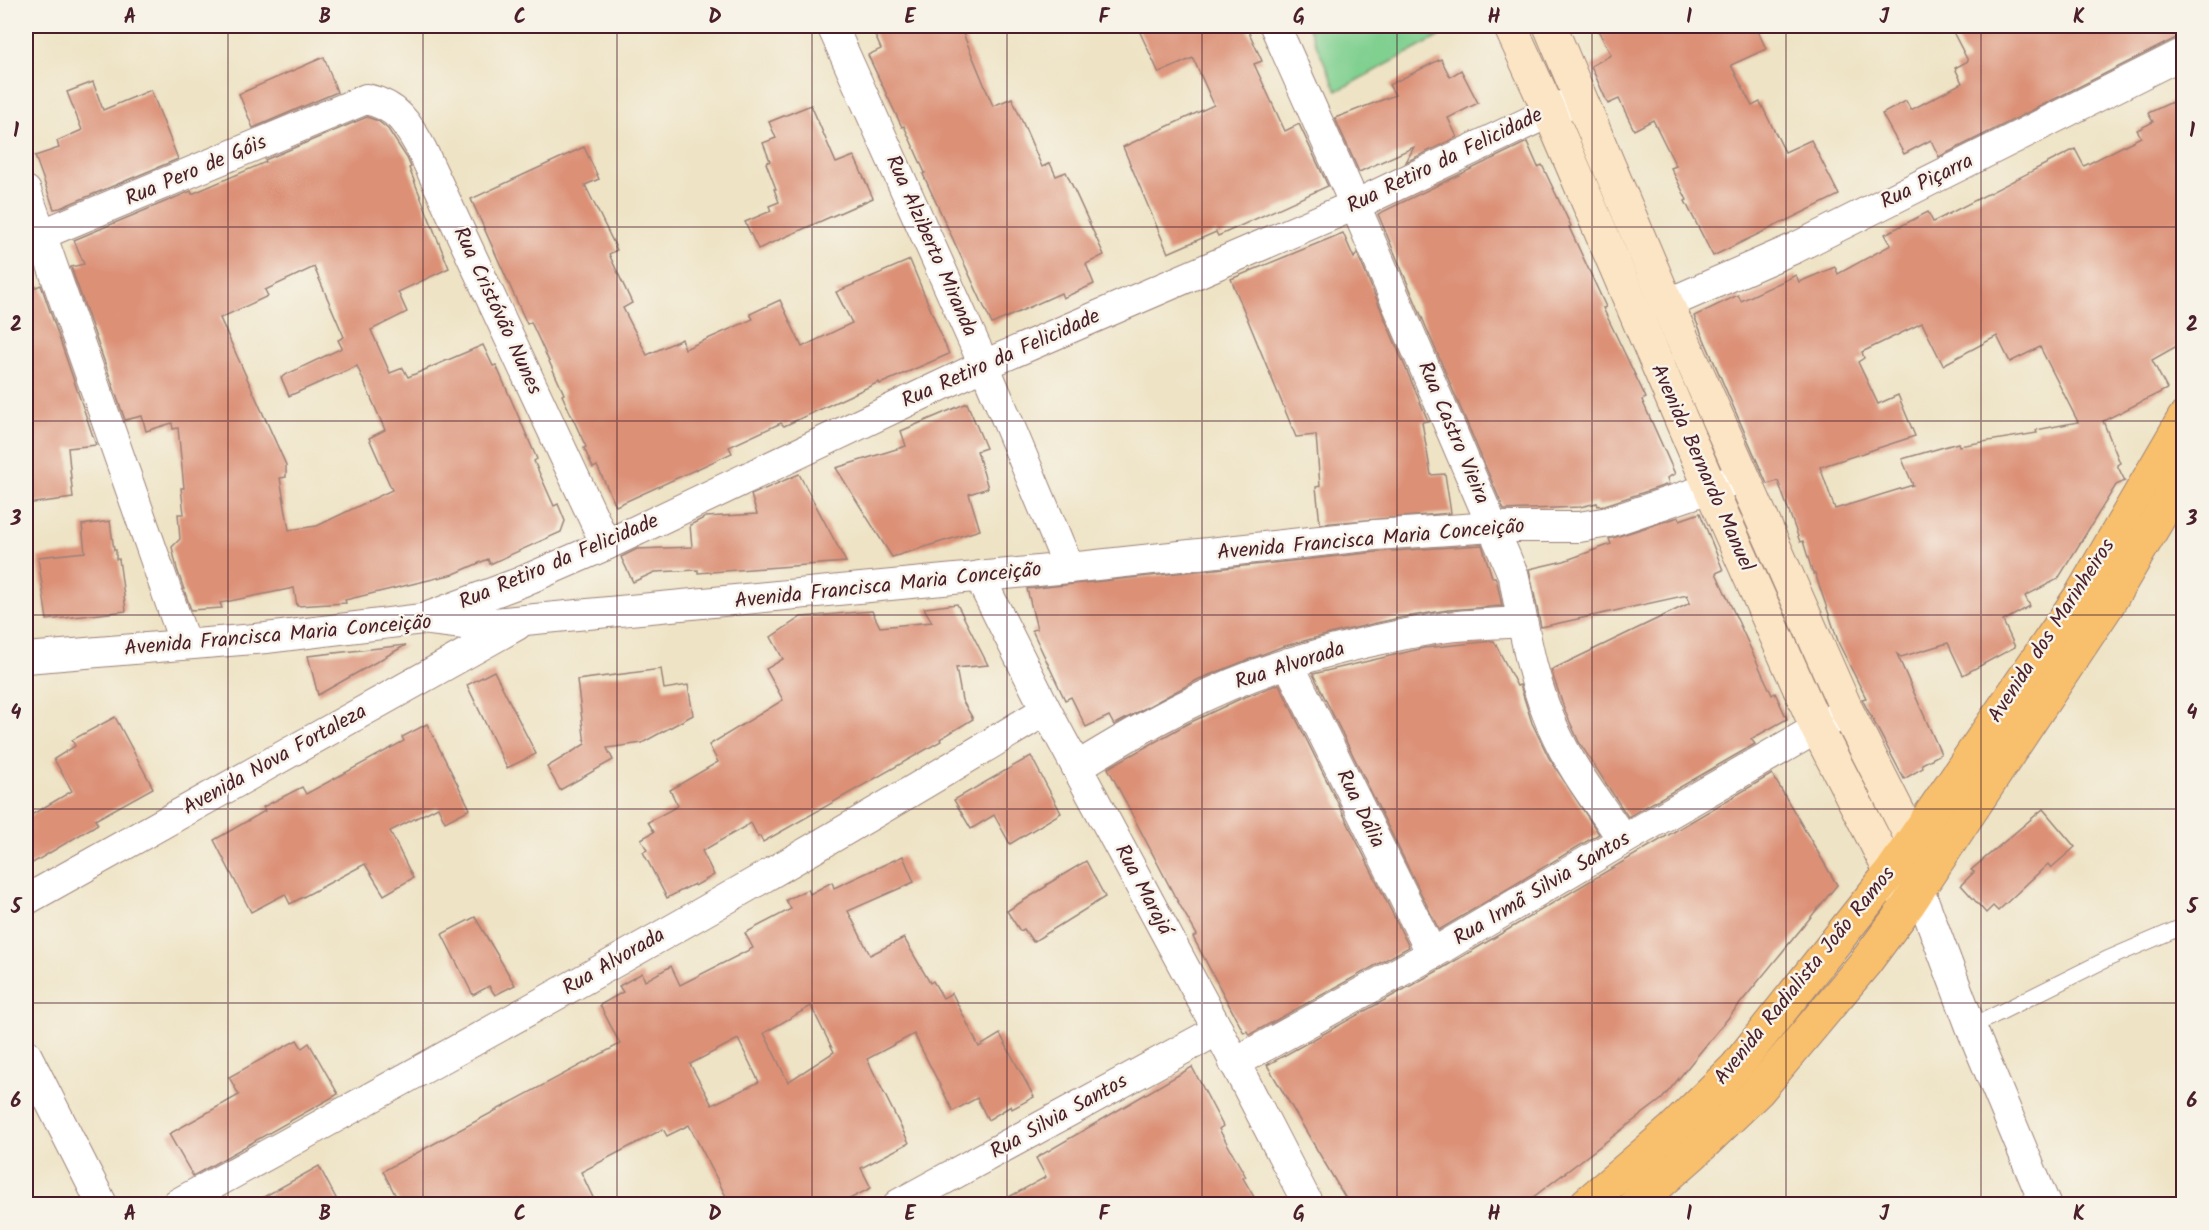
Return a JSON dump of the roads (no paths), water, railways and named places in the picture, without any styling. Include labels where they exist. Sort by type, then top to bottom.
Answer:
[{"type":"main road","name":"Avenida dos Marinheiros","points":[[1912,839],[2081,595],[2184,418]]},
{"type":"main road","name":"Avenida dos Marinheiros","points":[[1919,889],[2107,606],[2184,475]]},
{"type":"main road","name":"Avenida Radialista João Ramos","points":[[1586,1204],[1672,1130],[1736,1067],[1891,872],[1912,839]]},
{"type":"main road","name":"Avenida Radialista João Ramos","points":[[1636,1204],[1695,1152],[1758,1091],[1865,963],[1919,889]]},
{"type":"street","name":"Rua Alziberto Miranda","points":[[832,26],[984,365],[1070,568]]},
{"type":"street","name":"Rua Castro Vieira","points":[[1275,26],[1355,205],[1514,577],[1522,622],[1541,697],[1557,736],[1623,840]]},
{"type":"street","name":"Avenida Bernardo Manuel","points":[[1510,26],[1549,111],[1710,488],[1817,728],[1891,872],[1919,889]]},
{"type":"street","name":"Avenida Bernardo Manuel","points":[[1550,26],[1667,304],[1847,711],[1912,839],[1919,889]]},
{"type":"street","name":"Rua Piçarra","points":[[1667,304],[1795,248],[2184,53]]},
{"type":"street","name":"Rua Pero de Góis","points":[[33,238],[366,99]]},
{"type":"street","name":"Rua Cristóvão Nunes","points":[[366,99],[391,108],[407,125],[422,150],[606,545]]},
{"type":"street","name":"Rua Retiro da Felicidade","points":[[422,619],[521,582],[606,545],[984,365],[1355,205],[1549,111],[1580,99]]},
{"type":"street","points":[[26,191],[33,238],[185,644]]},
{"type":"street","name":"Avenida Francisca Maria Conceição","points":[[26,658],[266,638],[422,619],[472,625],[1070,568],[1375,535],[1493,527],[1579,527],[1609,522],[1743,477]]},
{"type":"street","name":"Rua Marajá","points":[[979,576],[1046,710],[1218,1030],[1308,1204]]},
{"type":"street","name":"Avenida Nova Fortaleza","points":[[26,900],[525,620]]},
{"type":"street","name":"Rua Alvorada","points":[[1077,767],[1175,711],[1236,682],[1288,663],[1358,644],[1442,627],[1522,622]]},
{"type":"street","name":"Rua Dália","points":[[1288,663],[1432,954]]},
{"type":"street","name":"Rua Alvorada","points":[[177,1204],[479,1040],[861,821],[1046,710]]},
{"type":"street","name":"Rua Irmã Silvia Santos","points":[[1234,1063],[1432,954],[1623,840],[1847,711]]},
{"type":"street","points":[[1919,889],[1971,1027],[2045,1204]]},
{"type":"street","name":"Rua Silvia Santos","points":[[899,1204],[1218,1030]]},
{"type":"street","points":[[26,1054],[102,1204]]},
{"type":"lane","points":[[1971,1027],[2107,958],[2184,926]]}]
